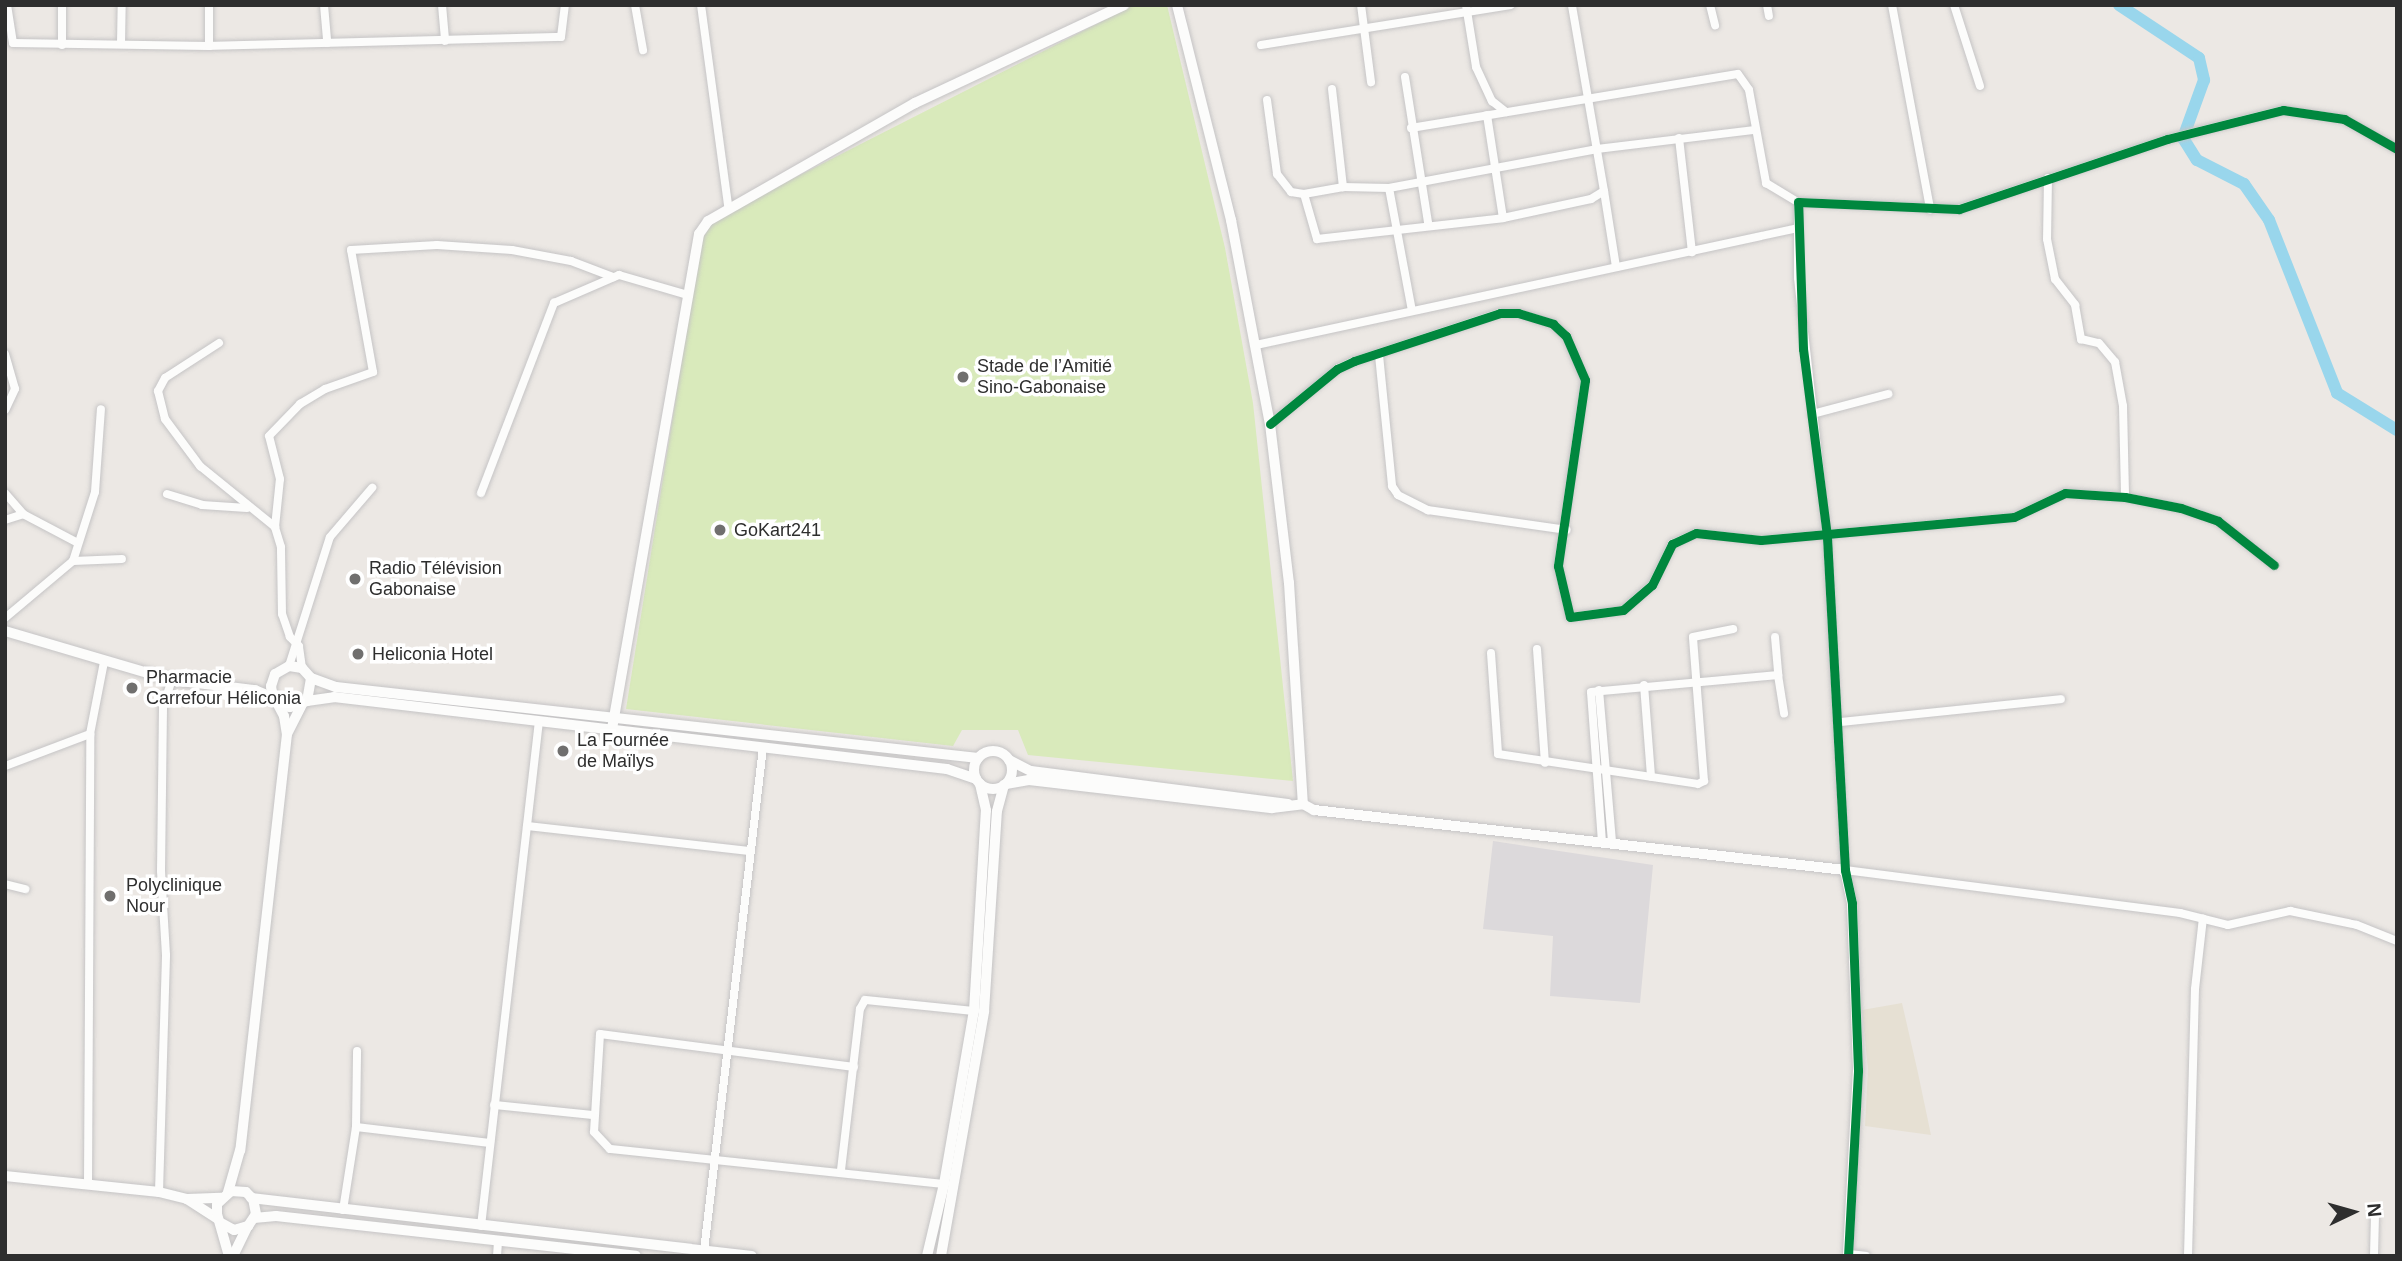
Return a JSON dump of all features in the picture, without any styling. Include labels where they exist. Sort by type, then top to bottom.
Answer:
[{"type":"street","points":[[6,5],[13,43],[209,46],[561,37],[565,5]]},
{"type":"street","points":[[62,5],[62,45]]},
{"type":"street","points":[[121,44],[122,5]]},
{"type":"street","points":[[209,5],[209,46]]},
{"type":"street","points":[[324,5],[327,43]]},
{"type":"street","points":[[442,5],[445,41]]},
{"type":"street","points":[[635,5],[643,50]]},
{"type":"street","points":[[701,5],[728,206]]},
{"type":"street","points":[[613,724],[699,234],[728,206],[915,103],[1124,5]]},
{"type":"street","points":[[1177,5],[1231,220],[1270,424],[1289,583],[1303,804]]},
{"type":"street","points":[[1362,5],[1371,82]]},
{"type":"street","points":[[1261,45],[1467,9],[1511,5]]},
{"type":"street","points":[[1572,5],[1616,267]]},
{"type":"street","points":[[1710,5],[1715,25]]},
{"type":"street","points":[[1767,5],[1769,16]]},
{"type":"street","points":[[1892,5],[1930,209]]},
{"type":"street","points":[[1954,5],[1980,86]]},
{"type":"street","points":[[1467,9],[1480,77],[1492,101],[1506,112]]},
{"type":"street","points":[[1410,128],[1738,74],[1749,90],[1753,130],[1766,183],[1798,202],[1930,209],[1959,209],[2183,135],[2283,110],[2344,119],[2397,149]]},
{"type":"street","points":[[1405,77],[1410,128],[1428,223]]},
{"type":"street","points":[[1332,89],[1343,187]]},
{"type":"street","points":[[1267,100],[1277,174],[1291,192],[1304,194],[1343,187],[1389,188],[1597,149],[1753,130]]},
{"type":"street","points":[[1487,115],[1503,218]]},
{"type":"street","points":[[1679,138],[1692,252]]},
{"type":"street","points":[[2048,178],[2047,239],[2054,279],[2075,305],[2081,339],[2099,343],[2115,362],[2123,406],[2125,497]]},
{"type":"street","points":[[1389,188],[1394,228],[1412,311]]},
{"type":"street","points":[[1304,194],[1317,239],[1428,223],[1503,218],[1591,199],[1604,191]]},
{"type":"street","points":[[1798,202],[1798,278],[1827,536],[1840,722],[1845,870],[1852,903],[1858,1070],[1848,1255],[1866,1256]]},
{"type":"street","points":[[1256,345],[1798,228]]},
{"type":"street","points":[[688,295],[614,277],[571,261],[512,250],[437,245],[351,250],[373,372],[325,389],[272,428],[270,446],[280,479],[275,527],[281,547],[282,614],[290,637],[299,646],[302,668],[311,678],[336,687],[763,747],[947,769],[990,789],[1029,780],[1272,808],[1303,804],[1314,810],[1845,870],[2203,918],[2228,925],[2290,911],[2357,925],[2397,941]]},
{"type":"street","points":[[481,493],[548,310],[554,303],[614,277]]},
{"type":"street","points":[[1270,424],[1337,369],[1500,313],[1518,313],[1553,324],[1566,336],[1585,380],[1567,530],[1558,566],[1570,617],[1623,610],[1652,585],[1672,544],[1696,533],[1761,540],[2014,517],[2065,494],[2125,497],[2218,521],[2274,565]]},
{"type":"street","points":[[219,343],[165,378],[158,391],[165,419],[200,466],[248,508],[275,527]]},
{"type":"street","points":[[5,354],[15,388],[5,410]]},
{"type":"street","points":[[1379,355],[1392,486],[1398,495],[1428,509],[1567,530]]},
{"type":"street","points":[[1812,414],[1888,394]]},
{"type":"street","points":[[73,561],[76,542],[95,492],[101,409]]},
{"type":"street","points":[[233,689],[275,676],[289,666],[299,646],[315,575],[330,537],[372,488]]},
{"type":"street","points":[[5,493],[23,514],[76,542]]},
{"type":"street","points":[[167,494],[202,505],[248,508]]},
{"type":"street","points":[[5,520],[23,514]]},
{"type":"street","points":[[5,618],[73,561],[122,559]]},
{"type":"street","points":[[1491,653],[1498,754],[1607,773],[1704,781],[1693,680],[1693,637],[1732,629]]},
{"type":"street","points":[[5,631],[172,680],[256,690],[290,707],[334,696],[539,721],[613,724],[978,758],[995,751],[1031,771],[1272,799],[1291,805]]},
{"type":"street","points":[[1775,637],[1784,714]]},
{"type":"street","points":[[1537,649],[1545,763]]},
{"type":"street","points":[[88,1184],[90,734],[104,662]]},
{"type":"street","points":[[289,666],[302,668]]},
{"type":"street","points":[[1607,843],[1597,771],[1591,692],[1693,680],[1778,675]]},
{"type":"street","points":[[275,676],[271,686],[287,734]]},
{"type":"street","points":[[231,1256],[220,1221],[224,1195],[240,1150],[287,734],[304,703],[311,678]]},
{"type":"street","points":[[159,1192],[166,955],[161,872],[163,706],[172,680]]},
{"type":"street","points":[[1644,685],[1651,777]]},
{"type":"street","points":[[1599,690],[1607,773],[1607,843]]},
{"type":"street","points":[[1840,722],[2061,699]]},
{"type":"street","points":[[481,1226],[539,721]]},
{"type":"street","points":[[5,765],[90,734]]},
{"type":"street","points":[[704,1251],[763,747]]},
{"type":"street","points":[[927,1256],[944,1184],[974,1011],[986,810],[978,782],[978,758]]},
{"type":"street","points":[[941,1256],[982,1025],[998,811],[1005,785],[1012,772],[1009,760]]},
{"type":"street","points":[[527,826],[750,851]]},
{"type":"street","points":[[5,884],[25,889]]},
{"type":"street","points":[[2188,1256],[2195,989],[2203,918]]},
{"type":"street","points":[[841,1170],[860,1009],[865,1000],[974,1011]]},
{"type":"street","points":[[854,1067],[726,1048],[600,1034],[593,1132],[610,1149],[841,1170],[944,1184]]},
{"type":"street","points":[[343,1210],[356,1127],[357,1051]]},
{"type":"street","points":[[495,1105],[593,1115]]},
{"type":"street","points":[[356,1127],[490,1143]]},
{"type":"street","points":[[231,1256],[251,1222],[251,1197],[240,1150]]},
{"type":"street","points":[[5,1176],[159,1192],[187,1199],[234,1230],[251,1222],[276,1216],[636,1256]]},
{"type":"street","points":[[187,1199],[224,1195],[251,1197],[343,1210],[752,1256]]},
{"type":"street","points":[[2374,1256],[2375,1214]]},
{"type":"street","points":[[497,1256],[498,1241]]},
{"type":"shaded area","points":[[1493,841],[1653,865],[1640,1003],[1550,996],[1553,936],[1483,929]]},
{"type":"shaded area","points":[[1902,1003],[1931,1135],[1865,1126],[1868,1069],[1862,1010]]},
{"type":"green space","name":"Stade de l’Amitié Sino-Gabonaise","points":[[1134,5],[1167,5],[1225,248],[1253,403],[1293,781],[1028,755],[1018,730],[962,730],[953,746],[626,709],[701,241],[711,225],[725,213]]},
{"type":"waterway","points":[[2119,5],[2199,58],[2204,80],[2183,138],[2197,160],[2244,184],[2269,220],[2337,393],[2397,430]]},
{"type":"cycle path","points":[[1848,1256],[1858,1070],[1852,903],[1845,870],[1827,536],[1803,349],[1798,202],[1959,209],[2167,139],[2283,110],[2344,119],[2397,149]]},
{"type":"cycle path","points":[[1270,424],[1337,369],[1354,361],[1500,313],[1518,313],[1553,324],[1566,336],[1585,380],[1558,566],[1570,617],[1623,610],[1652,585],[1672,544],[1696,533],[1761,540],[2014,517],[2065,493],[2125,497],[2181,508],[2218,521],[2274,565]]},
{"type":"place","name":"Stade de l’Amitié Sino-Gabonaise","points":[[963,377]]},
{"type":"place","name":"GoKart241","points":[[720,530]]},
{"type":"place","name":"Radio Télévision Gabonaise","points":[[355,579]]},
{"type":"place","name":"Heliconia Hotel","points":[[358,654]]},
{"type":"place","name":"Pharmacie Carrefour Héliconia","points":[[132,688]]},
{"type":"place","name":"La Fournée de Maïlys","points":[[563,751]]},
{"type":"place","name":"Polyclinique Nour","points":[[110,896]]}]
